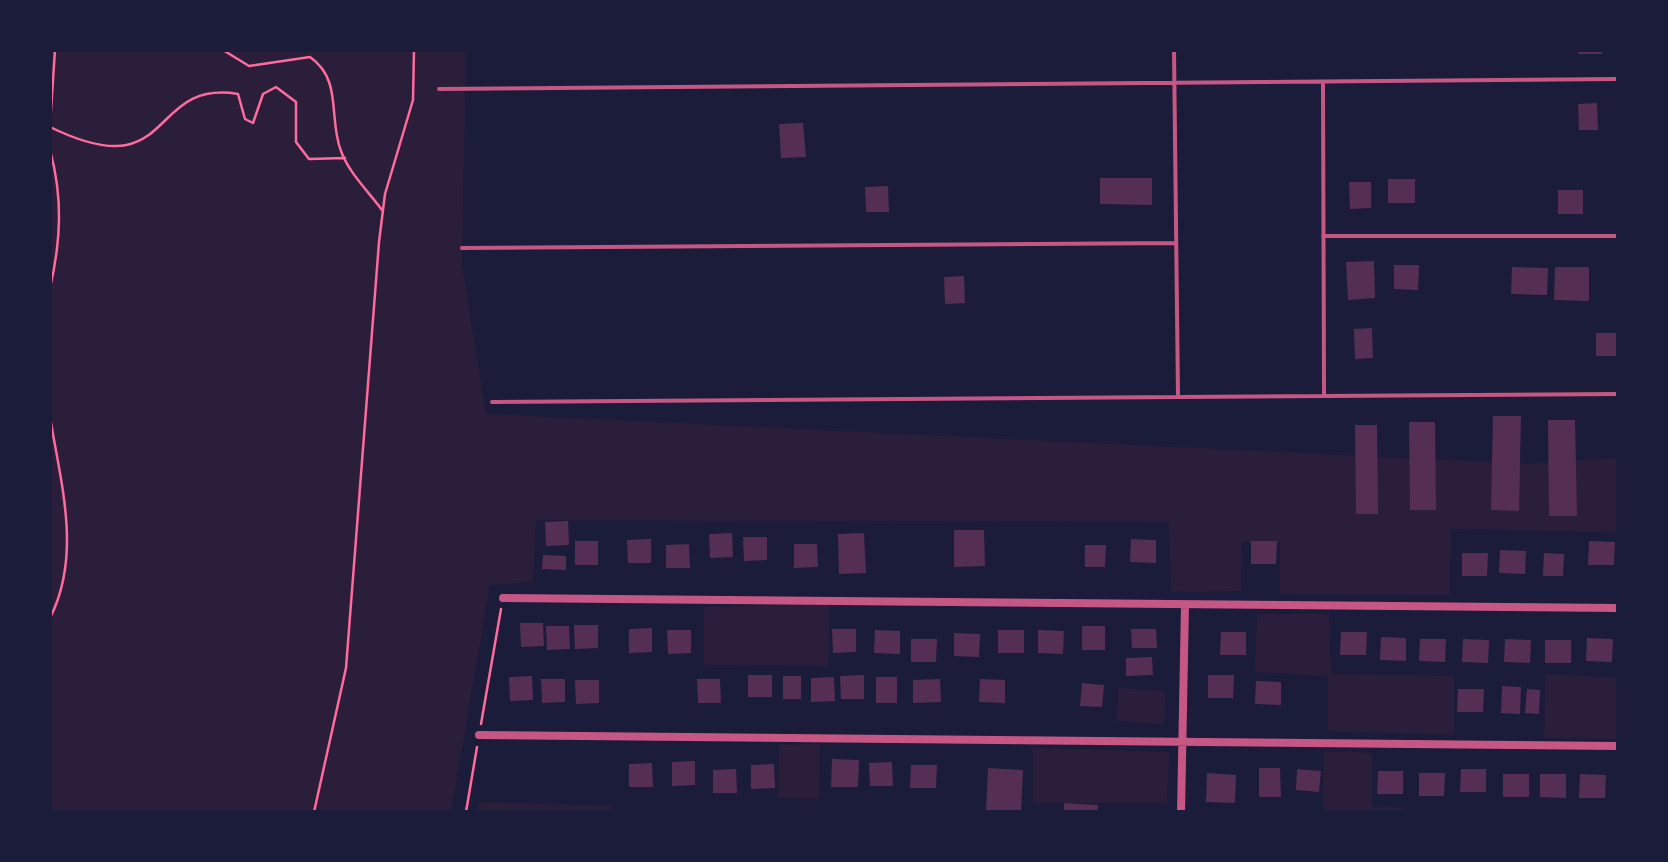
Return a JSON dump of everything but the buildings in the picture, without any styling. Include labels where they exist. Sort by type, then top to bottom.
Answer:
[{"type":"street","points":[[503,598],[1618,608]]},
{"type":"street","points":[[1181,812],[1185,605]]},
{"type":"street","points":[[479,735],[1618,746]]},
{"type":"lane","points":[[1174,50],[1178,396]]},
{"type":"lane","points":[[439,88],[1175,85],[1618,78]]},
{"type":"lane","points":[[1323,83],[1324,396]]},
{"type":"lane","points":[[1323,236],[1618,236]]},
{"type":"lane","points":[[462,248],[1176,243]]},
{"type":"lane","points":[[492,402],[1618,394]]},
{"type":"path","points":[[55,50],[50,127],[94,146],[125,148],[142,143],[171,111],[207,93],[238,94],[245,119],[253,123],[262,94],[276,87],[296,102],[296,142],[310,160],[344,158]]},
{"type":"path","points":[[222,50],[249,66],[310,56],[324,66],[344,158],[382,211]]},
{"type":"path","points":[[314,812],[346,668],[382,211],[414,100],[414,50]]},
{"type":"path","points":[[50,150],[60,185],[58,254],[50,288]]},
{"type":"path","points":[[50,417],[69,534],[64,591],[50,618]]},
{"type":"path","points":[[466,812],[503,598]]},
{"type":"shaded area","points":[[50,50],[466,50],[462,263],[486,414],[1531,464],[1618,458],[1618,532],[1451,529],[1450,595],[1280,594],[1280,542],[1242,542],[1241,591],[1171,592],[1169,522],[536,520],[533,582],[490,585],[451,812],[50,812]]},
{"type":"shaded area","points":[[830,604],[828,666],[704,665],[704,607]]},
{"type":"shaded area","points":[[1257,614],[1329,614],[1331,674],[1454,676],[1454,735],[1328,731],[1328,676],[1255,672]]},
{"type":"shaded area","points":[[1545,674],[1618,678],[1618,739],[1544,738]]},
{"type":"shaded area","points":[[1118,688],[1166,691],[1164,724],[1117,721]]},
{"type":"shaded area","points":[[820,744],[819,799],[778,798],[779,745]]},
{"type":"shaded area","points":[[1033,748],[1169,752],[1167,803],[1033,803]]},
{"type":"shaded area","points":[[1324,751],[1372,753],[1372,807],[1405,808],[1405,812],[1323,812]]},
{"type":"shaded area","points":[[479,802],[613,806],[613,812],[478,812]]}]
